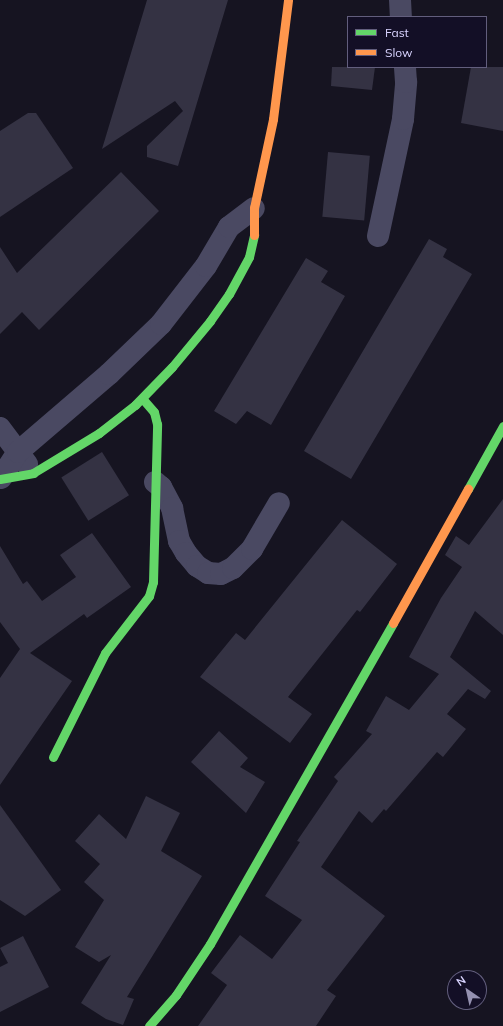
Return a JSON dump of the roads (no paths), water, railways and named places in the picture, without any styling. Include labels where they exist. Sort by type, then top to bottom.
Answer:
[{"type":"street","points":[[0,478],[34,473],[98,433],[142,398],[172,367],[210,321],[229,294],[248,257],[254,236],[254,208],[273,119],[288,0]]},
{"type":"street","points":[[400,0],[401,16]]},
{"type":"street","points":[[378,236],[403,120],[406,82],[405,68]]},
{"type":"street","points":[[0,478],[18,452],[109,374],[161,324],[206,266],[229,228],[254,208]]},
{"type":"street","points":[[53,757],[105,653],[150,596],[153,582],[157,424],[151,407],[142,398]]},
{"type":"street","points":[[149,1026],[176,995],[210,944],[503,426]]},
{"type":"street","points":[[0,428],[34,473]]},
{"type":"street","points":[[156,482],[162,487],[172,508],[179,541],[186,553],[197,566],[208,573],[221,574],[233,568],[252,549],[279,503]]}]
